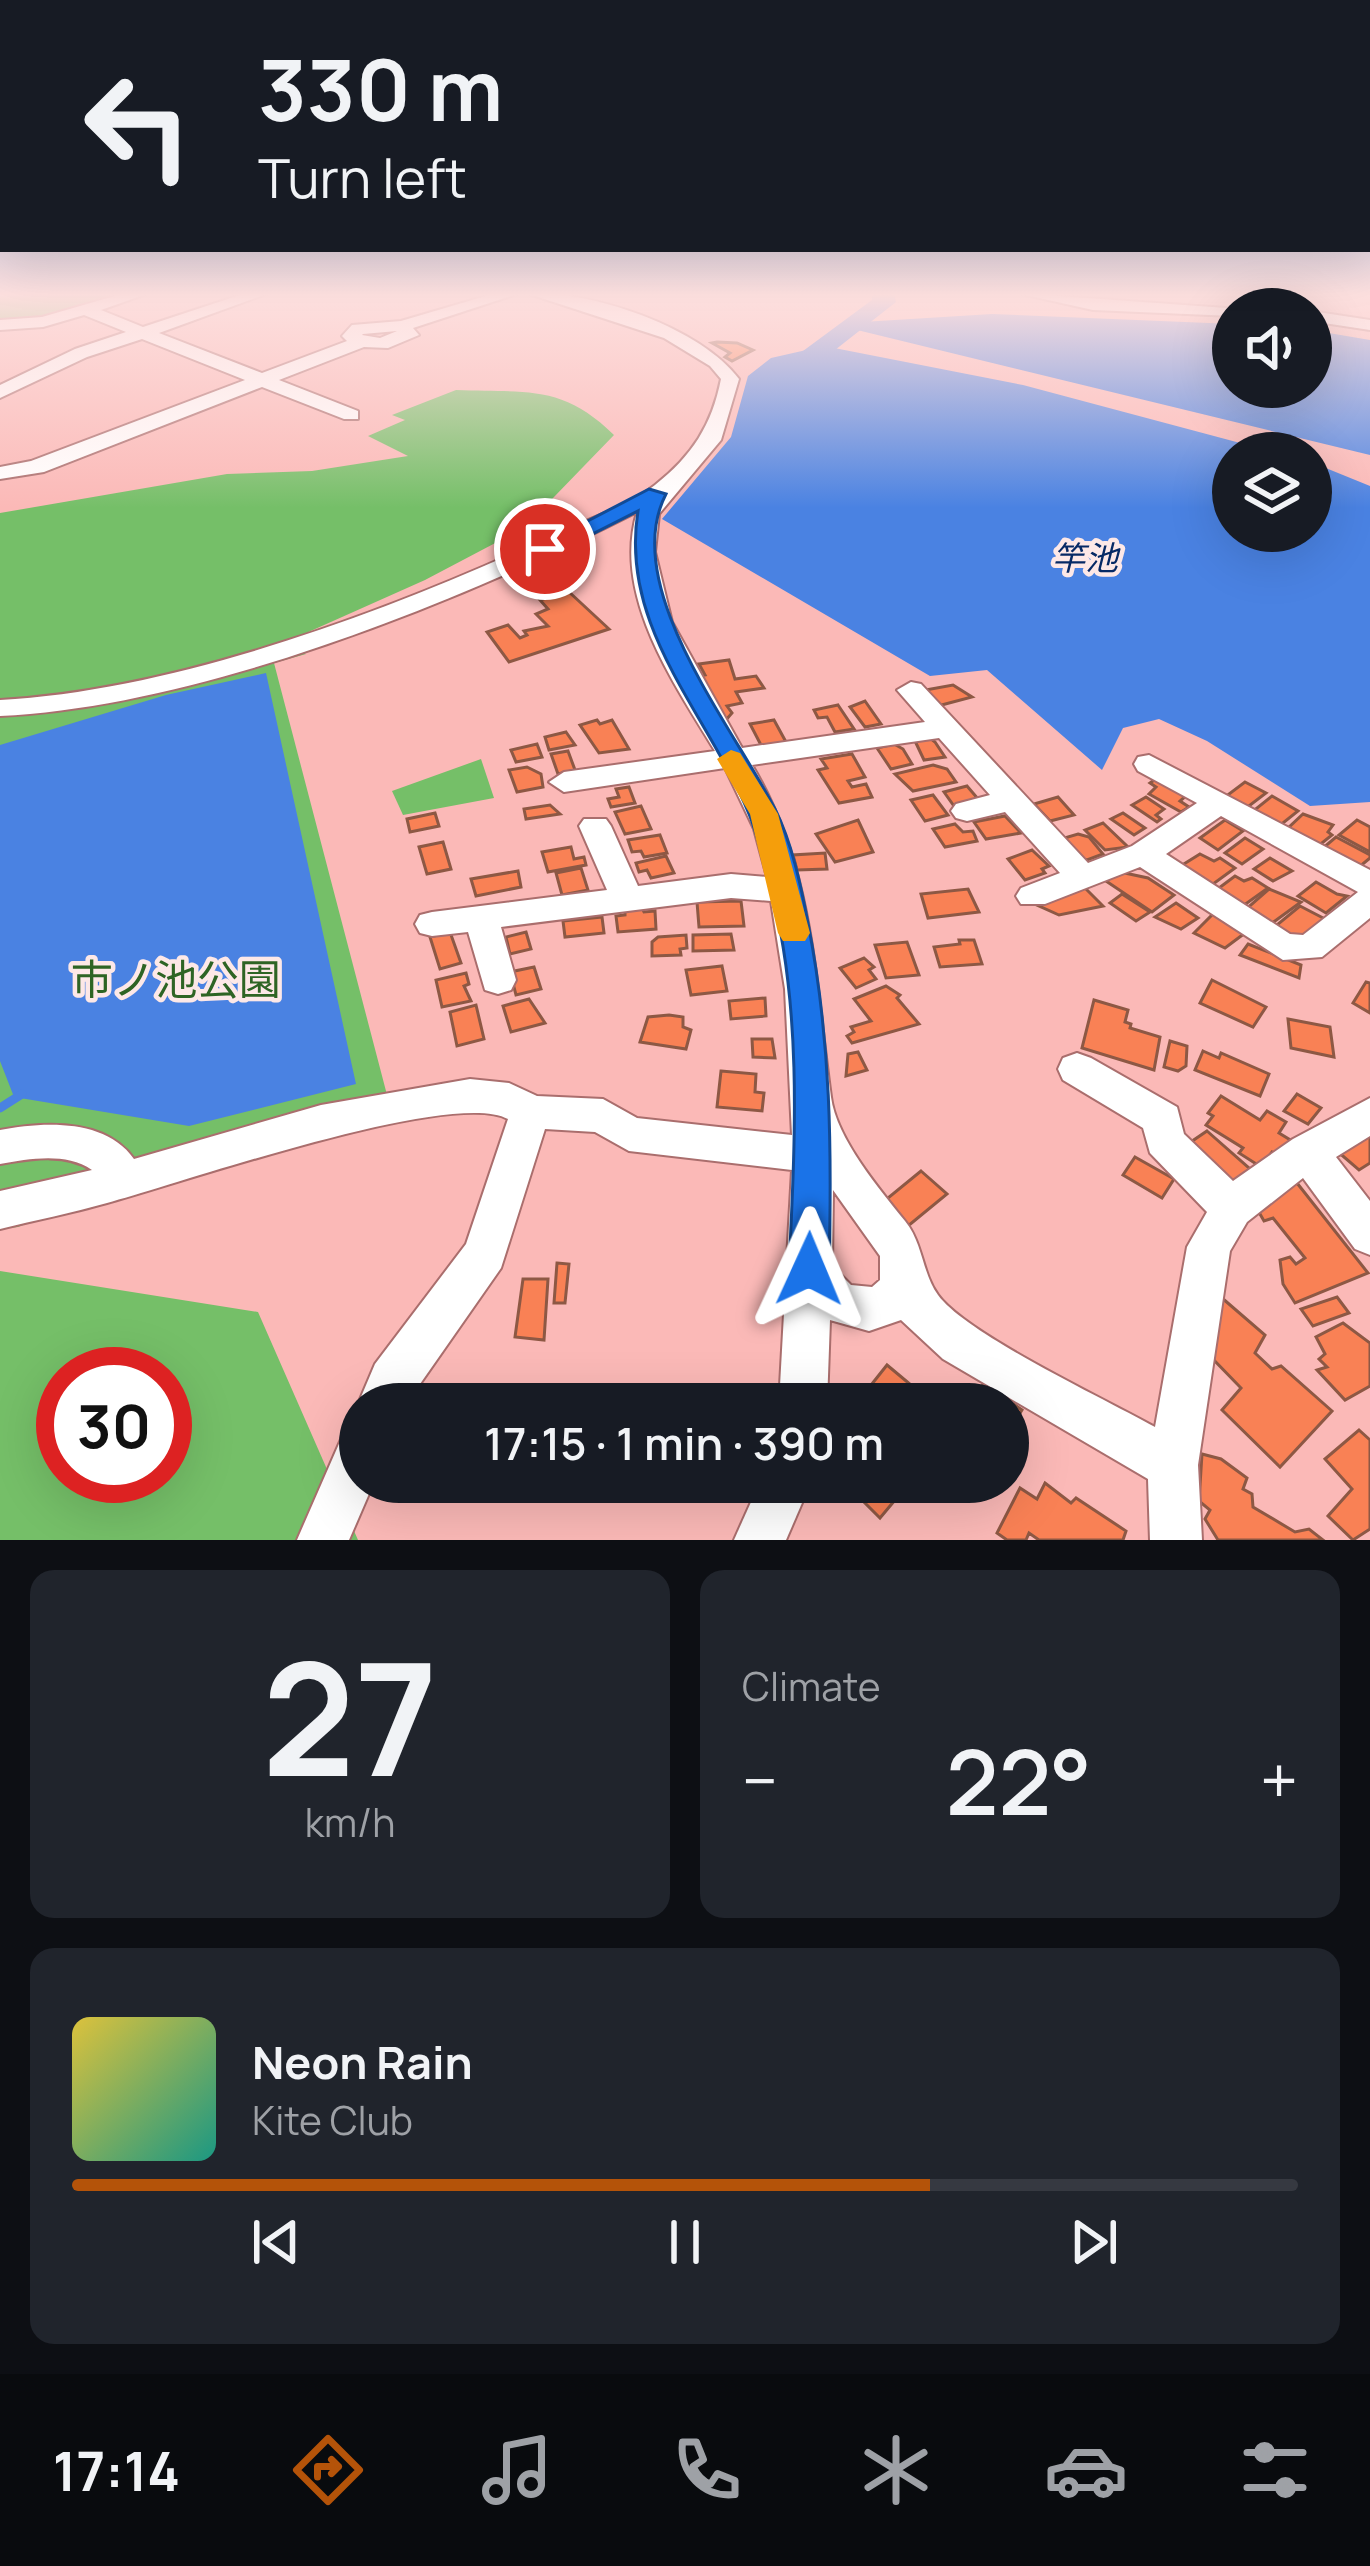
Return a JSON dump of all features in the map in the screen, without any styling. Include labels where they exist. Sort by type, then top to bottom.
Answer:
[{"type":"street","points":[[0,392],[56,365]]},
{"type":"street","points":[[221,365],[351,415]]},
{"type":"street","points":[[0,473],[36,467],[305,365]]},
{"type":"street","points":[[717,365],[727,373],[727,398],[713,437],[656,494],[643,547],[648,588],[732,761],[764,814],[787,890],[802,975],[815,1110],[804,1383]]},
{"type":"street","points":[[0,729],[62,707],[374,620],[519,561],[656,494]]},
{"type":"street","points":[[911,691],[1082,877]]},
{"type":"street","points":[[0,708],[62,707]]},
{"type":"street","points":[[564,782],[945,728]]},
{"type":"street","points":[[1149,764],[1370,884]]},
{"type":"street","points":[[967,811],[1011,800]]},
{"type":"street","points":[[1033,896],[1143,854],[1219,803]]},
{"type":"street","points":[[596,826],[627,898]]},
{"type":"street","points":[[1143,854],[1283,947],[1310,948],[1370,900]]},
{"type":"street","points":[[432,924],[731,886],[787,890]]},
{"type":"street","points":[[481,916],[498,980]]},
{"type":"street","points":[[1077,1069],[1163,1119],[1164,1141],[1232,1209]]},
{"type":"street","points":[[0,1210],[124,1180],[267,1135],[427,1101],[508,1099],[530,1112],[603,1116],[629,1134],[812,1155]]},
{"type":"street","points":[[815,1110],[853,1188],[901,1249],[918,1306],[959,1342],[1173,1465]]},
{"type":"street","points":[[392,1383],[485,1254],[530,1112]]},
{"type":"street","points":[[1176,1540],[1173,1465],[1209,1246],[1232,1209],[1307,1151],[1370,1115]]},
{"type":"street","points":[[3,1146],[63,1142],[87,1148],[108,1154],[124,1180]]},
{"type":"street","points":[[1307,1151],[1370,1235]]},
{"type":"street","points":[[809,1269],[821,1293],[836,1304],[857,1312],[877,1309],[897,1292],[904,1274],[892,1240]]},
{"type":"street","points":[[323,1540],[339,1503]]},
{"type":"street","points":[[760,1540],[777,1503]]},
{"type":"green space","name":"市ノ池公園","points":[[456,390],[522,392],[559,399],[577,406],[614,435],[524,528],[425,580],[286,642],[306,654],[274,663],[392,1114],[100,1195],[18,1227],[0,1229],[0,513],[227,474],[312,471],[408,456],[368,436],[405,420],[392,415]]},
{"type":"green space","points":[[481,759],[494,798],[403,815],[392,791]]},
{"type":"green space","points":[[0,1271],[258,1312],[358,1540],[0,1540]]},
{"type":"water","name":"竿池","points":[[762,365],[920,365],[1023,385],[1212,435],[1212,552],[1332,552],[1332,471],[1370,486],[1370,802],[1310,806],[1207,741],[1159,719],[1123,728],[1102,770],[987,670],[930,676],[662,519],[731,437],[748,376]]},
{"type":"water","points":[[1000,365],[1212,365],[1212,408],[1332,408],[1332,365],[1370,365],[1370,455],[1332,446],[1332,432],[1276,432]]},
{"type":"water","name":"市ノ池公園","points":[[266,673],[356,1084],[189,1126],[14,1097],[0,1061],[0,745],[166,695]]},
{"type":"building","points":[[568,591],[609,629],[509,662],[487,632],[508,625],[520,638],[527,635],[524,631],[548,626],[536,614],[548,609],[540,600]]},
{"type":"building","points":[[729,660],[735,679],[756,676],[764,688],[736,692],[742,703],[727,706],[732,713],[726,720],[700,676],[705,675],[699,664]]},
{"type":"building","points":[[953,685],[972,697],[934,707],[920,691]]},
{"type":"building","points":[[865,701],[881,724],[865,727],[850,707]]},
{"type":"building","points":[[838,705],[854,729],[835,732],[827,717],[818,718],[814,710]]},
{"type":"building","points":[[597,720],[600,724],[612,720],[629,749],[599,753],[580,725]]},
{"type":"building","points":[[774,720],[786,742],[762,747],[750,724]]},
{"type":"building","points":[[566,732],[575,745],[549,750],[545,737]]},
{"type":"building","points":[[930,738],[945,757],[924,760],[915,741]]},
{"type":"building","points":[[537,744],[542,757],[516,762],[511,750]]},
{"type":"building","points":[[894,744],[912,764],[891,769],[877,748]]},
{"type":"building","points":[[568,751],[575,770],[558,774],[551,754]]},
{"type":"building","points":[[852,754],[865,777],[848,781],[852,787],[866,784],[872,797],[839,803],[818,770],[827,768],[821,759]]},
{"type":"building","points":[[933,765],[947,769],[956,782],[913,791],[895,774]]},
{"type":"building","points":[[527,767],[541,774],[543,787],[517,792],[509,770]]},
{"type":"building","points":[[1157,778],[1187,795],[1180,801],[1189,807],[1181,812],[1149,794],[1156,787],[1150,783]]},
{"type":"building","points":[[1245,782],[1266,793],[1245,809],[1225,797]]},
{"type":"building","points":[[967,786],[979,800],[954,806],[944,792]]},
{"type":"building","points":[[629,787],[635,803],[611,807],[608,799],[619,797],[616,789]]},
{"type":"building","points":[[933,795],[948,815],[925,821],[911,800]]},
{"type":"building","points":[[1272,796],[1298,811],[1278,827],[1252,812]]},
{"type":"building","points":[[1058,797],[1074,815],[1050,821],[1034,804]]},
{"type":"building","points":[[1146,797],[1164,809],[1156,815],[1161,819],[1157,822],[1132,805]]},
{"type":"building","points":[[550,805],[560,814],[526,819],[524,809]]},
{"type":"building","points":[[641,806],[651,829],[625,834],[615,812]]},
{"type":"building","points":[[435,813],[439,826],[410,832],[407,819]]},
{"type":"building","points":[[1123,813],[1145,828],[1134,835],[1111,819]]},
{"type":"building","points":[[1303,814],[1333,825],[1328,832],[1332,835],[1317,847],[1286,830]]},
{"type":"building","points":[[1005,816],[1021,833],[986,839],[974,822]]},
{"type":"building","points":[[858,820],[873,852],[835,862],[816,834]]},
{"type":"building","points":[[1225,820],[1243,831],[1218,850],[1200,838]]},
{"type":"building","points":[[1357,820],[1370,827],[1370,852],[1339,835]]},
{"type":"building","points":[[1103,823],[1128,847],[1105,850],[1085,830]]},
{"type":"building","points":[[955,824],[963,832],[973,831],[977,841],[945,847],[933,829]]},
{"type":"building","points":[[1078,834],[1089,837],[1103,854],[1087,860],[1076,857],[1061,839]]},
{"type":"building","points":[[660,835],[667,853],[644,857],[641,851],[632,852],[628,840]]},
{"type":"building","points":[[1336,837],[1370,858],[1358,868],[1323,848]]},
{"type":"building","points":[[1245,838],[1263,849],[1242,864],[1225,853]]},
{"type":"building","points":[[443,842],[451,869],[427,874],[419,847]]},
{"type":"building","points":[[571,847],[574,859],[584,857],[586,865],[548,872],[542,852]]},
{"type":"building","points":[[1032,850],[1049,866],[1042,869],[1045,873],[1025,880],[1008,859]]},
{"type":"building","points":[[825,853],[827,869],[797,870],[793,855]]},
{"type":"building","points":[[1200,854],[1214,861],[1220,858],[1235,868],[1209,887],[1179,867]]},
{"type":"building","points":[[666,856],[674,873],[651,878],[647,870],[639,872],[636,863]]},
{"type":"building","points":[[1270,858],[1292,871],[1273,881],[1254,869]]},
{"type":"building","points":[[581,868],[588,890],[562,895],[556,873]]},
{"type":"building","points":[[518,871],[521,887],[476,896],[471,879]]},
{"type":"building","points":[[1120,872],[1148,878],[1174,895],[1152,912],[1106,881]]},
{"type":"building","points":[[1235,876],[1244,881],[1252,878],[1268,888],[1240,908],[1215,891]]},
{"type":"building","points":[[1316,882],[1347,896],[1326,913],[1298,896]]},
{"type":"building","points":[[1084,887],[1103,906],[1059,915],[1037,905]]},
{"type":"building","points":[[968,889],[979,912],[928,918],[921,894]]},
{"type":"building","points":[[1269,889],[1301,902],[1268,926],[1245,910]]},
{"type":"building","points":[[1122,894],[1150,912],[1136,921],[1110,903]]},
{"type":"building","points":[[741,901],[744,926],[699,927],[697,902]]},
{"type":"building","points":[[1176,903],[1198,918],[1181,929],[1155,917]]},
{"type":"building","points":[[1300,906],[1325,919],[1300,940],[1272,929]]},
{"type":"building","points":[[625,909],[655,911],[656,929],[618,932],[616,916],[625,915]]},
{"type":"building","points":[[1214,913],[1245,933],[1225,948],[1194,933]]},
{"type":"building","points":[[602,917],[604,933],[565,937],[563,921]]},
{"type":"building","points":[[450,932],[461,963],[440,969],[430,937]]},
{"type":"building","points":[[526,932],[531,949],[510,954],[506,937]]},
{"type":"building","points":[[731,934],[734,950],[693,951],[693,935]]},
{"type":"building","points":[[686,935],[687,948],[680,949],[681,955],[652,956],[652,942],[658,937]]},
{"type":"building","points":[[959,940],[974,940],[982,964],[940,967],[934,947],[960,944]]},
{"type":"building","points":[[907,942],[919,975],[886,978],[875,945]]},
{"type":"building","points":[[1248,944],[1301,965],[1299,978],[1240,955]]},
{"type":"building","points":[[864,958],[874,967],[869,970],[876,979],[856,988],[840,968]]},
{"type":"building","points":[[722,966],[727,991],[691,995],[686,970]]},
{"type":"building","points":[[534,967],[541,989],[516,995],[510,972]]},
{"type":"building","points":[[466,973],[469,984],[464,986],[471,1001],[442,1007],[436,980]]},
{"type":"building","points":[[1212,980],[1266,1007],[1253,1027],[1200,1003]]},
{"type":"building","points":[[1366,982],[1370,983],[1370,1013],[1353,1003]]},
{"type":"building","points":[[886,986],[900,995],[897,998],[919,1024],[852,1043],[847,1036],[854,1032],[851,1027],[871,1021],[854,999]]},
{"type":"building","points":[[765,998],[766,1016],[731,1019],[729,1001]]},
{"type":"building","points":[[529,999],[545,1023],[511,1032],[503,1006]]},
{"type":"building","points":[[1094,1000],[1128,1010],[1125,1022],[1130,1028],[1160,1037],[1154,1070],[1082,1048]]},
{"type":"building","points":[[476,1005],[484,1039],[457,1046],[450,1012]]},
{"type":"building","points":[[648,1017],[683,1017],[683,1027],[691,1030],[686,1049],[640,1042]]},
{"type":"building","points":[[1288,1019],[1330,1027],[1334,1057],[1291,1048]]},
{"type":"building","points":[[752,1039],[772,1039],[775,1058],[753,1057]]},
{"type":"building","points":[[1170,1041],[1187,1046],[1186,1066],[1178,1071],[1164,1067]]},
{"type":"building","points":[[1203,1051],[1219,1058],[1221,1053],[1269,1074],[1260,1096],[1195,1070]]},
{"type":"building","points":[[858,1052],[867,1070],[846,1076],[848,1054]]},
{"type":"building","points":[[721,1071],[756,1074],[755,1092],[764,1093],[762,1111],[717,1107]]},
{"type":"building","points":[[1297,1094],[1321,1108],[1308,1124],[1284,1111]]},
{"type":"building","points":[[1221,1096],[1260,1120],[1267,1111],[1286,1122],[1279,1133],[1292,1141],[1280,1157],[1272,1152],[1261,1167],[1239,1153],[1243,1148],[1206,1125],[1213,1116],[1208,1113]]},
{"type":"building","points":[[1207,1131],[1250,1169],[1225,1187],[1182,1148]]},
{"type":"building","points":[[1370,1134],[1370,1163],[1359,1170],[1337,1151]]},
{"type":"building","points":[[1135,1157],[1174,1179],[1162,1198],[1123,1175]]},
{"type":"building","points":[[921,1171],[947,1194],[908,1226],[883,1202]]},
{"type":"building","points":[[1297,1183],[1368,1273],[1295,1303],[1283,1284],[1280,1260],[1290,1257],[1296,1264],[1305,1258],[1273,1218],[1264,1221],[1256,1207]]},
{"type":"building","points":[[557,1263],[569,1264],[565,1303],[554,1303]]},
{"type":"building","points":[[523,1279],[548,1279],[544,1340],[515,1337]]},
{"type":"building","points":[[1337,1297],[1349,1313],[1313,1326],[1301,1309]]},
{"type":"building","points":[[1222,1298],[1265,1335],[1255,1353],[1272,1369],[1281,1366],[1332,1411],[1280,1467],[1222,1410],[1241,1388],[1210,1356]]},
{"type":"building","points":[[1343,1323],[1370,1343],[1370,1386],[1345,1400],[1317,1370],[1327,1367],[1319,1359],[1325,1354],[1316,1337]]},
{"type":"building","points":[[887,1365],[909,1383],[873,1383]]},
{"type":"building","points":[[1359,1430],[1370,1440],[1370,1529],[1353,1540],[1328,1516],[1352,1489],[1325,1459]]},
{"type":"building","points":[[1202,1454],[1221,1459],[1247,1478],[1243,1489],[1252,1494],[1253,1507],[1295,1532],[1309,1529],[1323,1540],[1218,1540],[1205,1519],[1210,1510],[1199,1501]]},
{"type":"building","points":[[1045,1483],[1071,1503],[1076,1498],[1126,1531],[1123,1540],[1039,1540],[1029,1533],[1026,1540],[1007,1540],[997,1533],[1012,1503],[1029,1503],[1029,1494],[1037,1499]]},
{"type":"building","points":[[865,1503],[892,1503],[880,1518]]},
{"type":"waterway","points":[[0,1108],[22,1094]]},
{"type":"slow traffic","points":[[731,759],[764,814],[787,890],[794,933]]},
{"type":"route","points":[[545,549],[656,494],[643,547],[648,588],[669,640],[764,814],[787,890],[802,975],[815,1110],[809,1269]]}]
